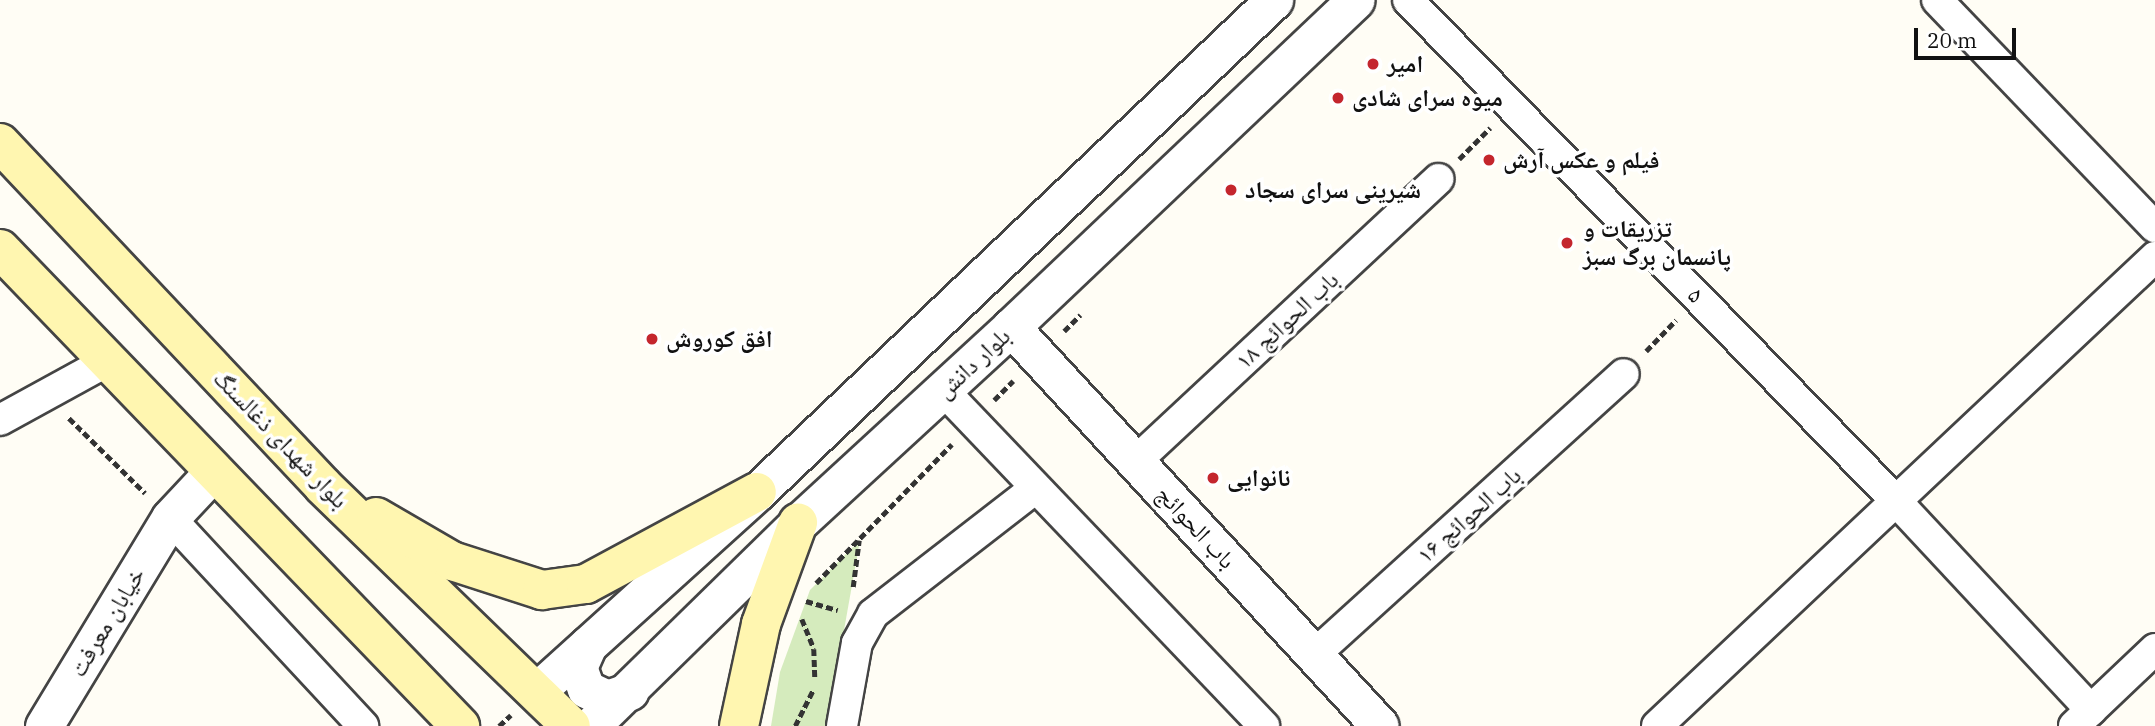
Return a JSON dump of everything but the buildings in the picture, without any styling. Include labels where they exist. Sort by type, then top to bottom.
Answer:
[{"type":"main road","name":"بلوار شهدای ذغالسنگ","points":[[0,143],[323,486],[537,691],[570,726]]},
{"type":"main road","points":[[0,249],[106,362],[460,726]]},
{"type":"main road","points":[[323,486],[452,561],[542,590],[586,584],[757,492]]},
{"type":"main road","points":[[739,726],[761,624],[798,523]]},
{"type":"street","points":[[537,691],[757,492],[1274,0]]},
{"type":"street","name":"بلوار دانش","points":[[591,726],[630,691],[798,523],[1012,327],[1355,0]]},
{"type":"street","name":"۵","points":[[1408,0],[1896,501],[2082,718]]},
{"type":"street","points":[[1937,0],[2155,227]]},
{"type":"street","name":"باب الحوائج ۱۸","points":[[1135,462],[1438,179]]},
{"type":"street","points":[[1657,726],[2155,257]]},
{"type":"street","name":"باب الحوائج","points":[[1012,327],[1380,726]]},
{"type":"street","points":[[0,420],[106,362]]},
{"type":"street","name":"باب الحوائج ۱۶","points":[[1314,656],[1623,374]]},
{"type":"street","points":[[943,390],[971,424],[1264,726]]},
{"type":"street","name":"خیابان معرفت","points":[[42,722],[170,518],[213,472]]},
{"type":"street","points":[[842,726],[857,643],[873,614],[1034,489]]},
{"type":"street","points":[[170,518],[363,726]]},
{"type":"street","points":[[588,645],[578,667],[586,689],[607,699],[630,691]]},
{"type":"street","points":[[2082,718],[2155,649]]},
{"type":"path","points":[[1438,179],[1511,107]]},
{"type":"path","points":[[1623,374],[1698,297]]},
{"type":"path","points":[[796,626],[810,590],[1087,308]]},
{"type":"path","points":[[46,395],[170,518]]},
{"type":"path","points":[[805,601],[849,613]]},
{"type":"path","points":[[795,726],[809,704],[816,668],[800,615]]},
{"type":"green space","points":[[860,540],[827,726],[771,726],[780,672],[810,590]]},
{"type":"place","name":"امیر","points":[[1373,64]]},
{"type":"place","name":"میوه سرای شادی","points":[[1338,98]]},
{"type":"place","name":"فیلم و عکس آرش","points":[[1489,160]]},
{"type":"place","name":"شیرینی سرای سجاد","points":[[1231,190]]},
{"type":"place","name":"تزریقات و پانسمان برگ سبز","points":[[1567,243]]},
{"type":"place","name":"افق کوروش","points":[[652,339]]},
{"type":"place","name":"نانوایی","points":[[1213,478]]}]
